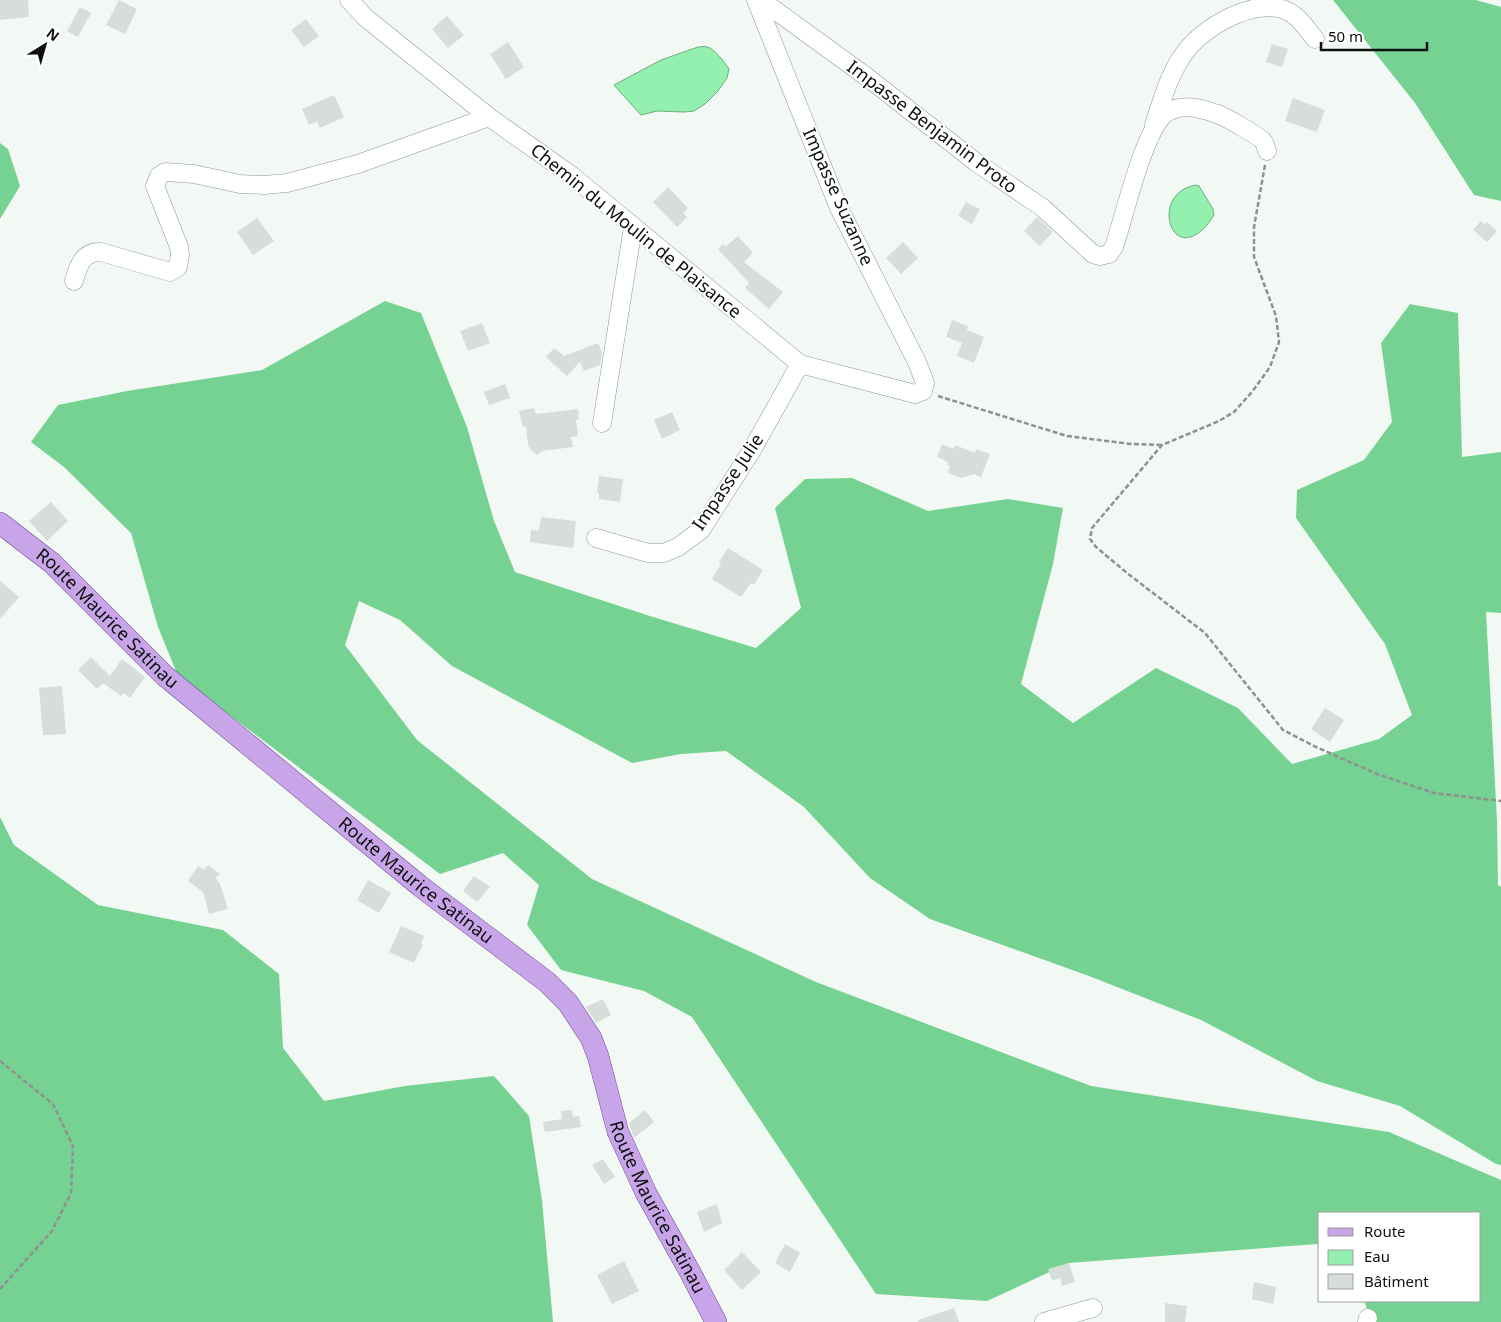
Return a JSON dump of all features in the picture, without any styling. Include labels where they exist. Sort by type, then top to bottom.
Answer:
[{"type":"main road","name":"Route Maurice Satinau","points":[[0,523],[52,563],[165,676],[420,886],[547,982],[568,1003],[591,1038],[598,1056],[618,1132],[646,1193],[716,1322]]},
{"type":"street","name":"Chemin du Moulin de Plaisance","points":[[349,0],[366,18],[489,117],[571,174],[800,364],[904,393],[915,394],[923,391]]},
{"type":"street","name":"Impasse Suzanne","points":[[756,0],[839,208],[917,362],[925,383],[923,391]]},
{"type":"street","name":"Impasse Benjamin Proto","points":[[761,0],[867,77],[977,163],[1042,208],[1093,254],[1100,256],[1109,254],[1114,247],[1152,130]]},
{"type":"street","points":[[1152,130],[1166,90],[1180,60],[1190,45],[1202,33],[1226,18],[1249,9],[1282,8],[1294,14],[1315,39]]},
{"type":"street","points":[[1152,130],[1167,113],[1177,108],[1198,107],[1223,116],[1263,141],[1268,151]]},
{"type":"street","points":[[74,281],[78,265],[94,252],[119,257],[170,272],[178,267],[179,247],[155,186],[159,176],[165,172],[194,174],[240,184],[264,185],[287,183],[358,164],[489,117]]},
{"type":"street","points":[[602,423],[633,227]]},
{"type":"street","name":"Impasse Julie","points":[[596,538],[648,553],[664,553],[678,547],[700,530],[752,450],[800,364]]},
{"type":"street","points":[[1044,1322],[1093,1308]]},
{"type":"path","points":[[923,391],[1067,436],[1131,444],[1162,445],[1219,421],[1234,412],[1252,392],[1270,367],[1279,342],[1276,316],[1254,257],[1254,227],[1268,151]]},
{"type":"path","points":[[1162,445],[1092,528],[1090,539],[1096,547],[1205,633],[1284,730],[1316,748],[1377,774],[1434,794],[1501,802]]},
{"type":"path","points":[[0,1062],[53,1104],[73,1146],[71,1194],[52,1231],[0,1289]]},
{"type":"shaded area","points":[[1333,0],[1476,0],[1501,7],[1501,201],[1474,195],[1415,103]]},
{"type":"shaded area","points":[[0,143],[8,149],[20,186],[0,219]]},
{"type":"shaded area","points":[[385,301],[421,313],[467,427],[494,521],[515,572],[756,648],[801,608],[775,508],[805,479],[852,478],[928,511],[1008,499],[1063,508],[1053,564],[1021,684],[1073,723],[1156,668],[1238,708],[1292,764],[1379,739],[1412,715],[1385,644],[1296,518],[1297,490],[1364,460],[1392,422],[1381,343],[1410,304],[1458,313],[1462,457],[1501,452],[1501,613],[1486,612],[1497,821],[1498,885],[1501,887],[1501,1165],[1496,1164],[1400,1106],[1317,1081],[1201,1020],[1089,976],[930,919],[870,878],[804,807],[726,751],[681,754],[632,763],[452,666],[400,620],[359,601],[345,645],[417,740],[592,879],[816,982],[1091,1086],[1389,1132],[1501,1180],[1501,1322],[1372,1322],[1364,1302],[1481,1302],[1481,1212],[1318,1212],[1318,1245],[1069,1263],[987,1301],[876,1294],[692,1017],[644,991],[561,970],[527,925],[539,885],[503,853],[440,874],[178,676],[158,627],[131,533],[64,467],[31,442],[58,405],[127,391],[262,370]]},
{"type":"shaded area","points":[[0,817],[14,845],[98,905],[223,930],[279,974],[283,1048],[324,1101],[405,1086],[494,1076],[529,1116],[542,1200],[553,1322],[0,1322]]},
{"type":"water","points":[[698,47],[706,47],[713,50],[729,69],[727,78],[718,91],[705,104],[694,111],[657,111],[641,115],[614,85],[661,60]]},
{"type":"water","points":[[1196,185],[1199,186],[1213,209],[1214,215],[1201,231],[1185,238],[1177,235],[1172,228],[1169,219],[1170,208],[1174,198],[1183,190]]},
{"type":"building","points":[[0,0],[28,0],[29,17],[0,20]]},
{"type":"building","points":[[119,0],[137,9],[125,34],[106,25]]},
{"type":"building","points":[[80,7],[91,13],[78,37],[67,31]]},
{"type":"building","points":[[447,16],[464,35],[448,48],[432,29]]},
{"type":"building","points":[[306,19],[319,36],[304,47],[291,30]]},
{"type":"building","points":[[508,42],[524,67],[506,79],[490,54]]},
{"type":"building","points":[[1272,44],[1288,49],[1282,67],[1266,62]]},
{"type":"building","points":[[334,95],[344,117],[320,128],[317,121],[309,125],[302,109]]},
{"type":"building","points":[[1293,98],[1325,110],[1317,132],[1285,121]]},
{"type":"building","points":[[668,187],[688,208],[683,213],[687,217],[677,227],[653,202]]},
{"type":"building","points":[[966,202],[980,209],[972,224],[958,216]]},
{"type":"building","points":[[1037,217],[1053,232],[1040,246],[1024,231]]},
{"type":"building","points":[[257,218],[274,241],[253,255],[237,232]]},
{"type":"building","points":[[1481,221],[1485,225],[1487,222],[1497,231],[1487,242],[1473,230]]},
{"type":"building","points":[[738,236],[753,253],[744,262],[783,292],[769,309],[745,288],[749,283],[718,249],[723,244],[726,246]]},
{"type":"building","points":[[903,242],[918,258],[901,274],[886,258]]},
{"type":"building","points":[[952,320],[968,326],[967,330],[984,337],[974,363],[957,356],[962,343],[946,337]]},
{"type":"building","points":[[482,323],[490,343],[468,351],[460,331]]},
{"type":"building","points":[[598,343],[602,353],[600,365],[584,371],[580,362],[567,376],[546,357],[554,348],[564,356]]},
{"type":"building","points":[[505,384],[510,398],[489,405],[484,392]]},
{"type":"building","points":[[534,408],[536,414],[578,409],[579,419],[576,420],[578,436],[571,437],[573,447],[542,451],[537,455],[532,451],[528,445],[526,426],[523,427],[519,411]]},
{"type":"building","points":[[672,412],[680,430],[662,439],[654,420]]},
{"type":"building","points":[[942,444],[953,449],[955,445],[975,453],[976,449],[990,454],[981,477],[974,474],[961,478],[948,473],[950,466],[947,465],[948,462],[937,457]]},
{"type":"building","points":[[599,476],[623,479],[620,502],[599,499],[599,493],[597,493]]},
{"type":"building","points":[[51,502],[68,521],[47,541],[29,521]]},
{"type":"building","points":[[541,517],[576,521],[573,548],[530,542],[531,530],[539,531]]},
{"type":"building","points":[[728,548],[763,570],[754,585],[751,583],[741,597],[712,579],[721,564],[719,562]]},
{"type":"building","points":[[0,581],[19,597],[0,619]]},
{"type":"building","points":[[91,657],[110,676],[122,659],[145,677],[130,698],[124,693],[121,696],[103,683],[97,689],[78,670]]},
{"type":"building","points":[[62,686],[66,734],[43,735],[39,688]]},
{"type":"building","points":[[1325,708],[1344,720],[1330,742],[1311,729]]},
{"type":"building","points":[[208,865],[220,874],[216,878],[220,884],[228,909],[209,914],[203,892],[188,881],[198,866],[204,870]]},
{"type":"building","points":[[474,876],[490,887],[477,902],[463,891]]},
{"type":"building","points":[[368,880],[391,893],[379,913],[357,900]]},
{"type":"building","points":[[401,926],[424,936],[421,944],[423,944],[414,963],[389,952]]},
{"type":"building","points":[[603,999],[611,1015],[596,1023],[586,1007]]},
{"type":"building","points":[[572,1110],[573,1117],[579,1116],[581,1127],[545,1132],[543,1122],[562,1119],[561,1111]]},
{"type":"building","points":[[645,1110],[654,1122],[634,1138],[629,1123]]},
{"type":"building","points":[[603,1159],[615,1177],[604,1184],[592,1165]]},
{"type":"building","points":[[717,1204],[722,1223],[704,1232],[697,1212]]},
{"type":"building","points":[[785,1244],[800,1253],[790,1272],[775,1263]]},
{"type":"building","points":[[742,1252],[761,1272],[742,1290],[724,1270]]},
{"type":"building","points":[[624,1261],[639,1291],[612,1304],[597,1275]]},
{"type":"building","points":[[1069,1263],[1075,1282],[1062,1286],[1060,1278],[1052,1281],[1048,1269]]},
{"type":"building","points":[[1254,1282],[1276,1287],[1273,1304],[1252,1299]]},
{"type":"building","points":[[1165,1303],[1187,1306],[1185,1322],[1165,1322]]},
{"type":"building","points":[[954,1308],[959,1322],[918,1322],[918,1320]]}]
